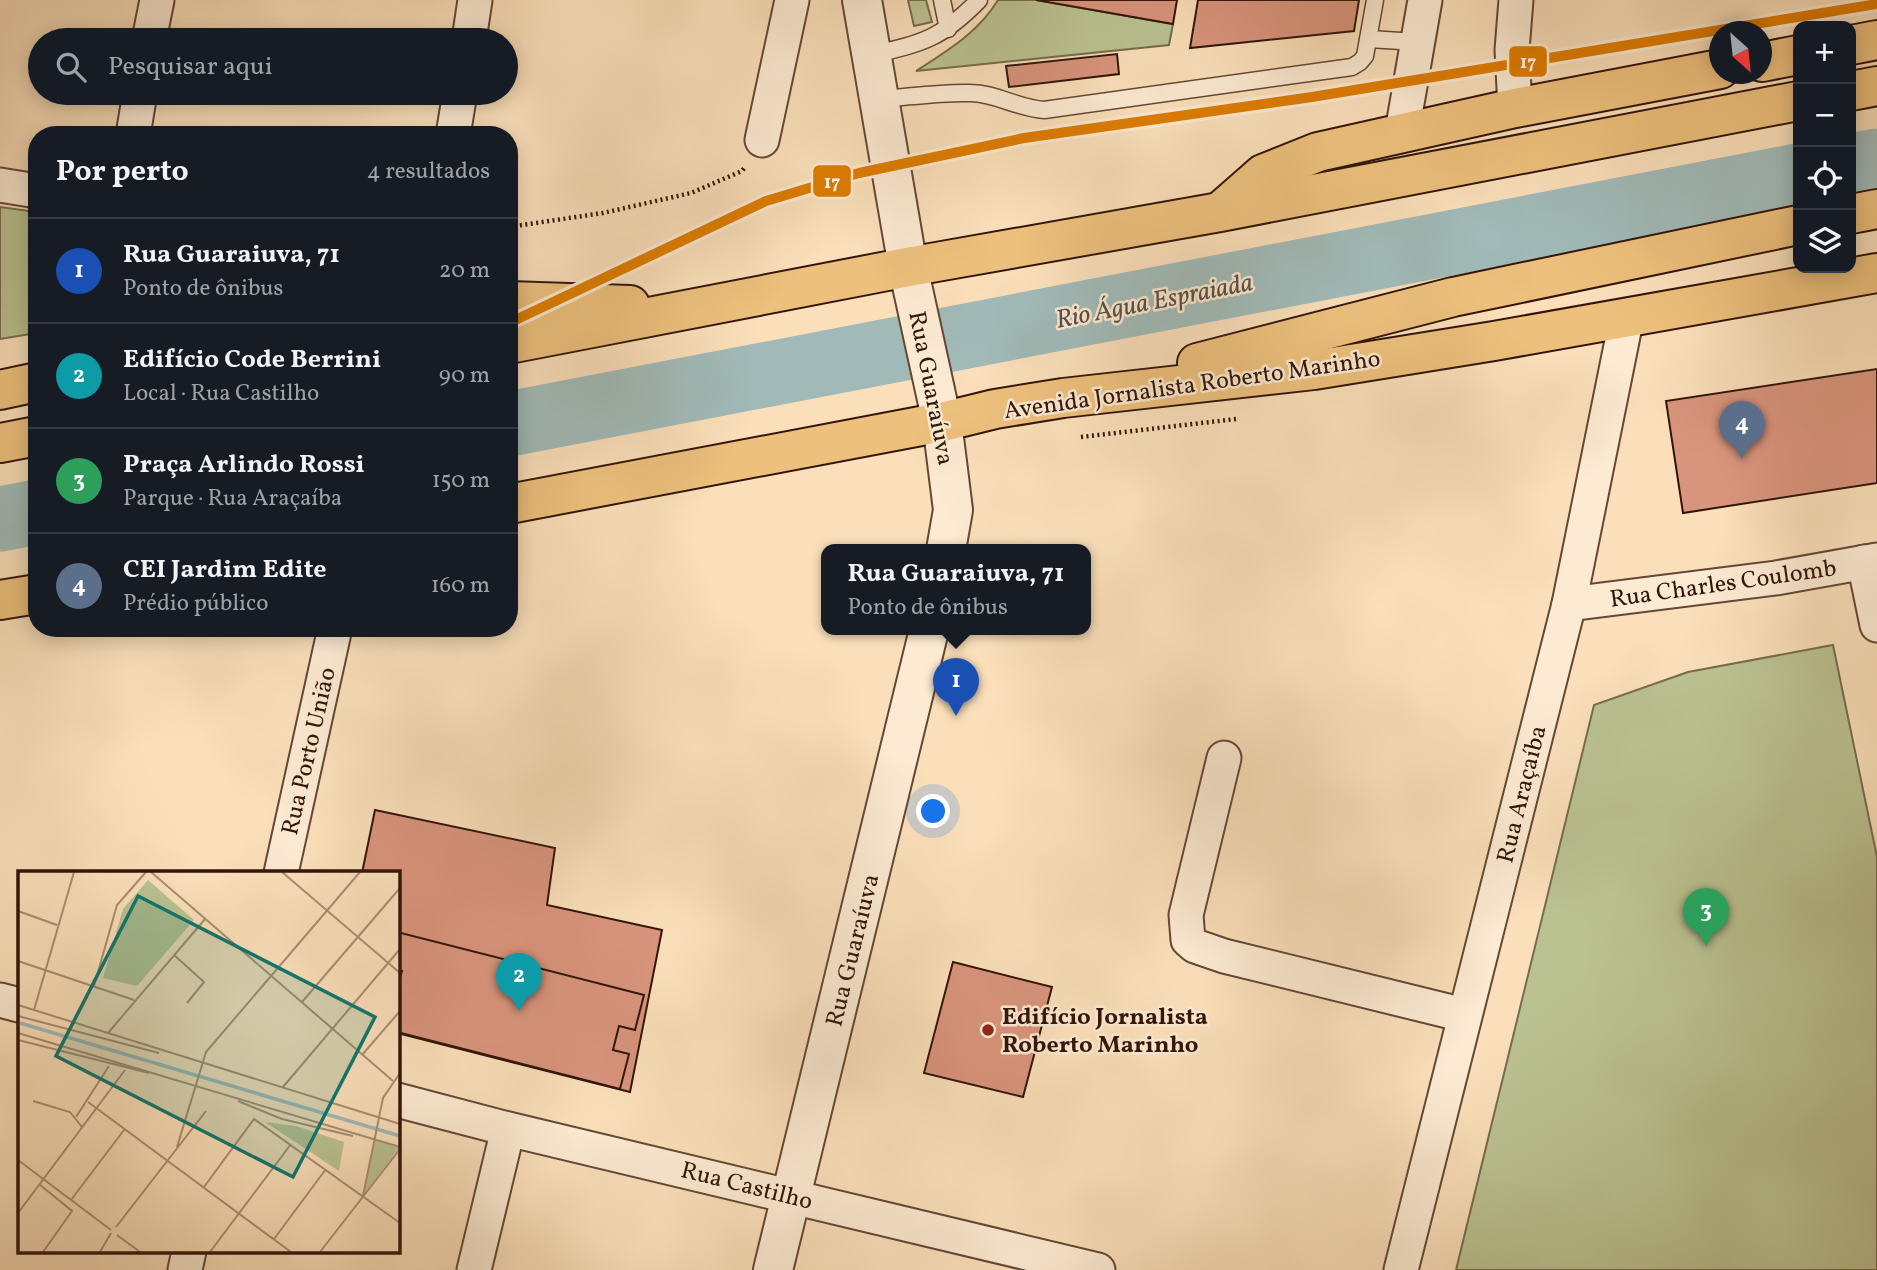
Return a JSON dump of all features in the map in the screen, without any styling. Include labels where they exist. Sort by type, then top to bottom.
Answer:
[{"type":"main road","points":[[1856,44],[1877,40]]},
{"type":"main road","points":[[1772,59],[1793,56]]},
{"type":"main road","points":[[1220,212],[1263,174],[1318,152],[1515,108],[1709,71]]},
{"type":"main road","points":[[1856,90],[1877,86]]},
{"type":"main road","points":[[518,342],[1793,102]]},
{"type":"main road","points":[[1856,213],[1877,209]]},
{"type":"main road","points":[[1063,398],[1453,297],[1793,226]]},
{"type":"main road","name":"Avenida Jornalista Roberto Marinho","points":[[518,502],[1063,398],[1314,370],[1877,273]]},
{"type":"main road","points":[[518,301],[698,308]]},
{"type":"main road","points":[[0,390],[28,384]]},
{"type":"main road","points":[[0,443],[28,438]]},
{"type":"main road","points":[[0,600],[28,595]]},
{"type":"street","points":[[151,28],[157,0]]},
{"type":"street","points":[[471,28],[475,0]]},
{"type":"street","points":[[762,140],[792,0]]},
{"type":"street","name":"Rua Guaraíuva","points":[[862,0],[908,267],[942,422],[953,510],[947,544]]},
{"type":"street","points":[[1402,132],[1425,0]]},
{"type":"street","points":[[1515,108],[1512,50],[1516,0]]},
{"type":"street","points":[[134,126],[138,105]]},
{"type":"street","points":[[454,126],[458,105]]},
{"type":"street","points":[[0,185],[28,190]]},
{"type":"street","name":"Rua Araçaíba","points":[[1401,1270],[1569,604],[1627,316]]},
{"type":"street","points":[[1870,561],[1877,625]]},
{"type":"street","name":"Rua Charles Coulomb","points":[[1569,604],[1762,580],[1870,561]]},
{"type":"street","name":"Rua Guaraíuva","points":[[773,1270],[928,635]]},
{"type":"street","name":"Rua Porto União","points":[[281,871],[333,637]]},
{"type":"street","points":[[1224,758],[1186,915],[1188,940],[1195,946],[1224,956],[1464,1015]]},
{"type":"street","points":[[0,1000],[18,1005]]},
{"type":"street","name":"Rua Castilho","points":[[399,1101],[1098,1270]]},
{"type":"street","points":[[474,1270],[508,1129]]},
{"type":"street","points":[[185,1270],[189,1252]]},
{"type":"lane","points":[[942,0],[948,29]]},
{"type":"lane","points":[[871,55],[910,46],[948,29],[979,0]]},
{"type":"lane","points":[[879,99],[972,93],[993,97],[1025,109],[1044,110],[1352,67],[1365,56],[1375,0]]},
{"type":"lane","points":[[1369,39],[1417,42]]},
{"type":"path","points":[[518,226],[603,213],[691,193],[742,171],[762,140]]},
{"type":"green space","points":[[908,0],[926,0],[932,22],[914,26]]},
{"type":"green space","points":[[998,0],[1036,0],[1173,24],[1169,45],[916,71],[971,32]]},
{"type":"green space","points":[[0,207],[28,211],[28,334],[0,339]]},
{"type":"green space","points":[[1833,645],[1877,857],[1877,1270],[1456,1270],[1594,705],[1688,672]]},
{"type":"building","points":[[1036,0],[1177,0],[1173,24]]},
{"type":"building","points":[[1198,0],[1359,0],[1354,31],[1190,48]]},
{"type":"building","points":[[1117,54],[1119,74],[1009,87],[1006,66]]},
{"type":"building","points":[[1877,369],[1877,483],[1683,513],[1666,401]]},
{"type":"building","points":[[375,810],[555,848],[547,905],[662,930],[630,1092],[399,1034],[399,871],[362,871]]},
{"type":"building","points":[[399,933],[644,995],[635,1030],[619,1026],[613,1050],[629,1054],[620,1089],[399,1033],[399,981],[402,971],[399,970]]},
{"type":"building","name":"Edifício Jornalista Roberto Marinho","points":[[953,962],[1052,987],[1023,1097],[924,1073]]},
{"type":"waterway","name":"Rio Água Espraiada","points":[[1856,165],[1877,161]]},
{"type":"waterway","name":"Rio Água Espraiada","points":[[518,422],[1793,177]]},
{"type":"waterway","name":"Rio Água Espraiada","points":[[0,519],[28,514]]},
{"type":"transit line","name":"17","points":[[518,319],[766,201],[859,173],[1024,138],[1312,97],[1877,4]]},
{"type":"place","name":"CEI Jardim Edite","points":[[1742,459]]},
{"type":"place","name":"Rua Guaraiuva, 71","points":[[956,716]]},
{"type":"place","name":"Praça Arlindo Rossi","points":[[1706,946]]},
{"type":"place","name":"Edifício Code Berrini","points":[[519,1011]]},
{"type":"place","name":"Edifício Jornalista Roberto Marinho","points":[[988,1030]]}]
